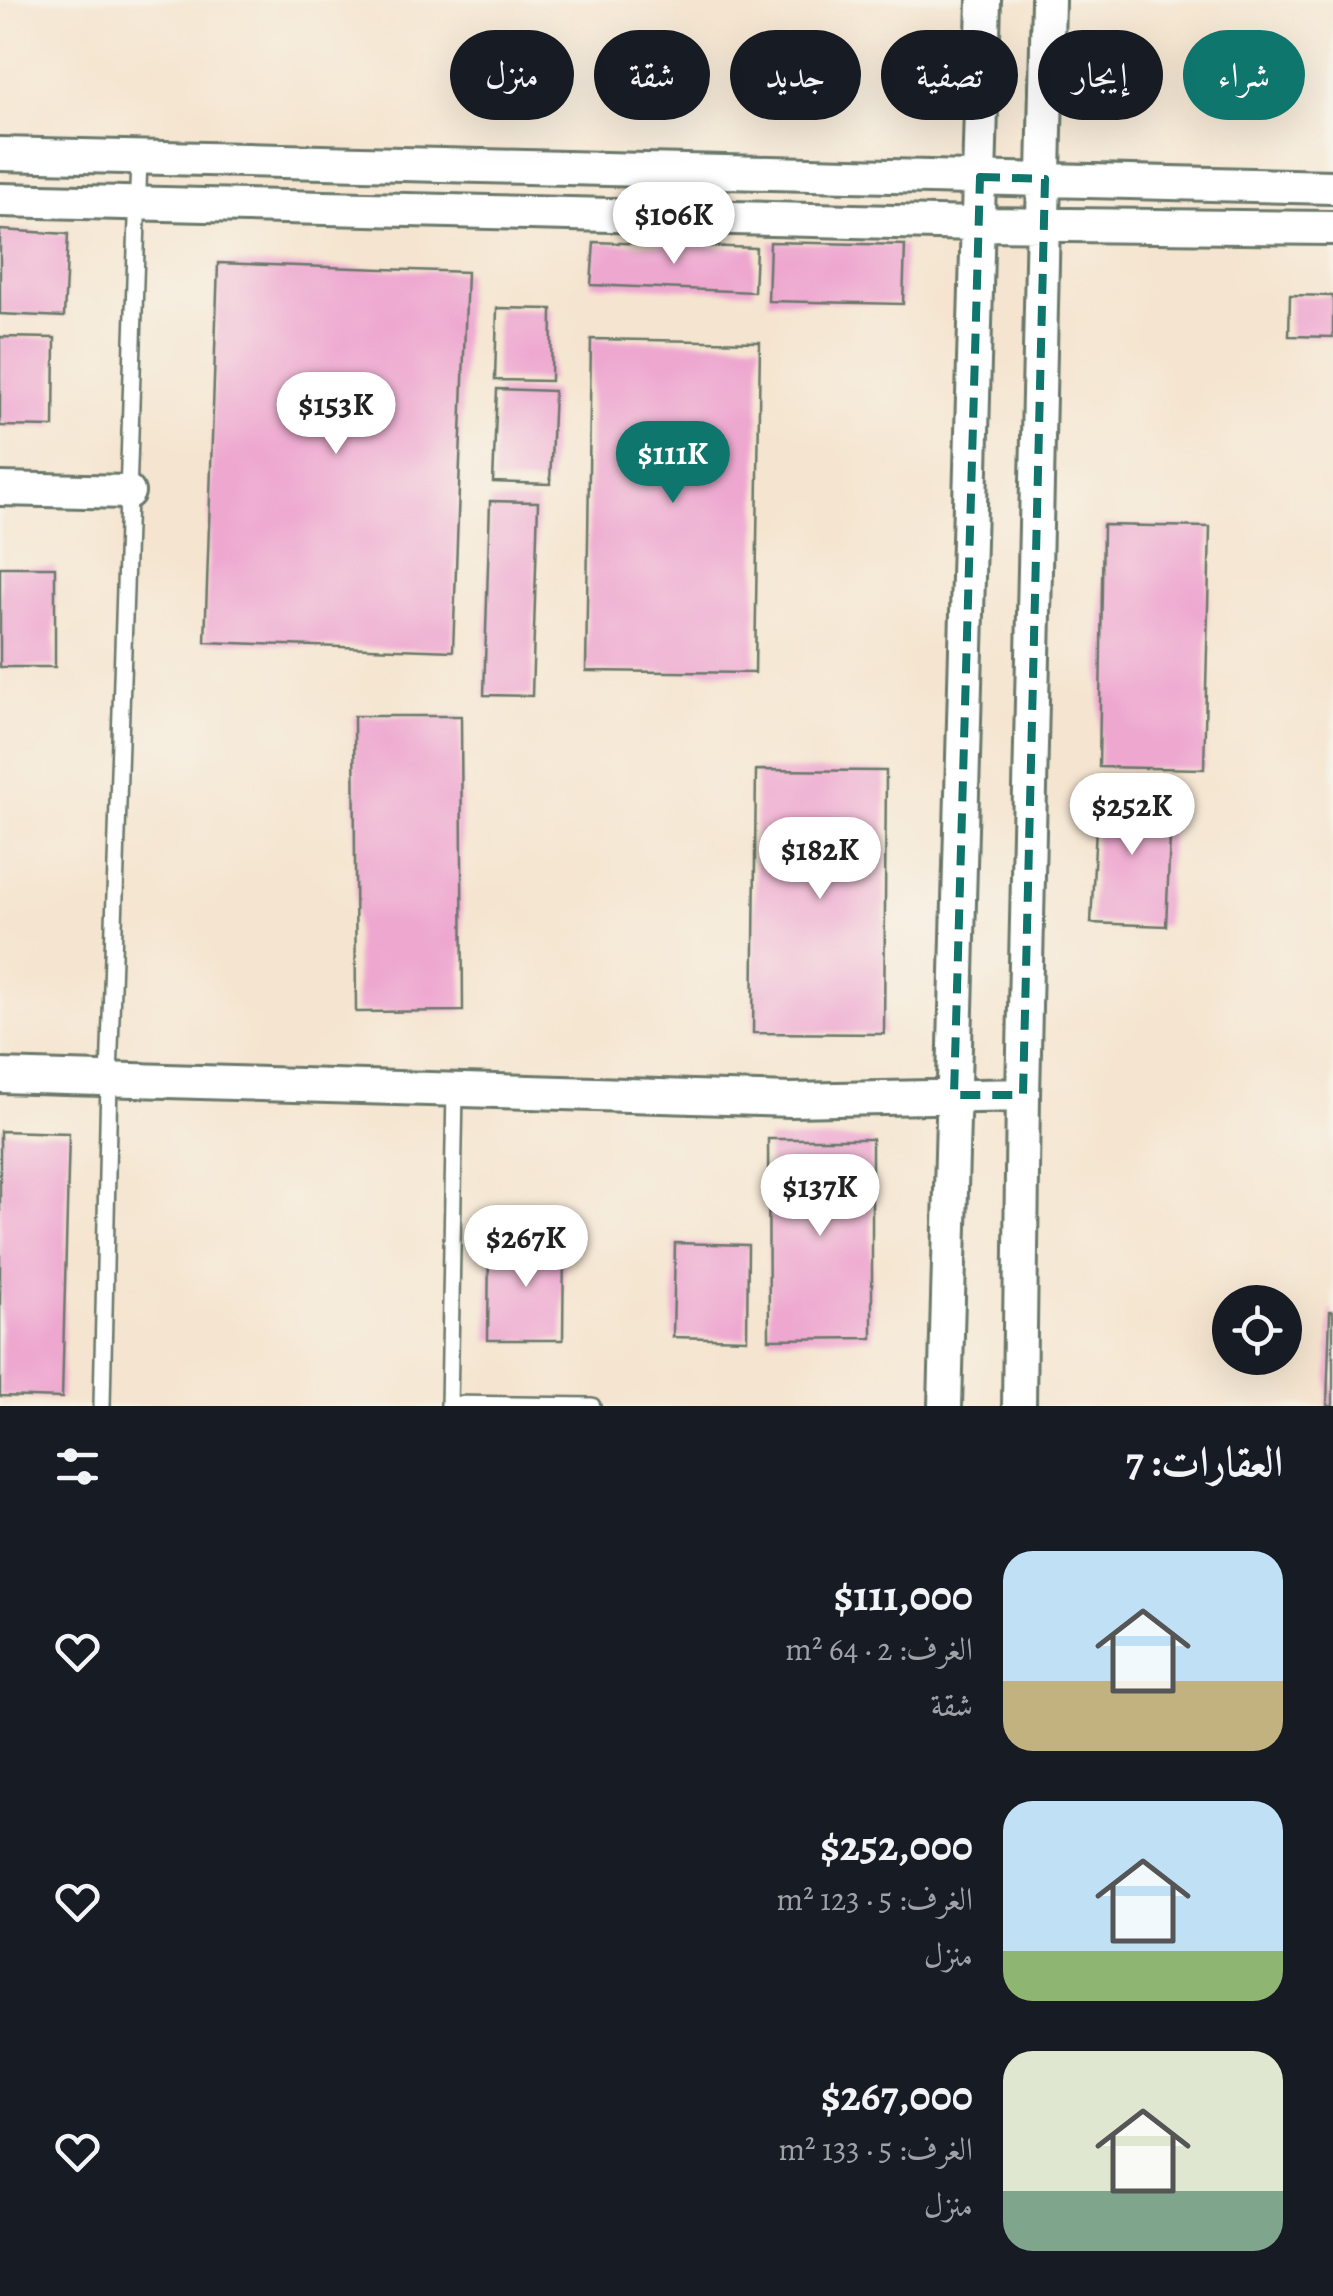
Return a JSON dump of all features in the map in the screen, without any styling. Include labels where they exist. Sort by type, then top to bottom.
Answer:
[{"type":"street","points":[[945,1406],[984,0]]},
{"type":"street","points":[[1019,1406],[1048,0]]},
{"type":"street","points":[[0,154],[1333,188]]},
{"type":"street","points":[[0,200],[977,224],[1333,228]]},
{"type":"street","points":[[0,490],[128,492]]},
{"type":"street","points":[[0,1076],[791,1100],[1023,1095]]},
{"type":"lane","points":[[102,1406],[139,158]]},
{"type":"lane","points":[[455,1090],[449,1405],[592,1406]]},
{"type":"highlighted area","points":[[980,177],[1045,179],[1023,1095],[954,1095]]},
{"type":"building","points":[[0,230],[68,234],[64,317],[0,314]]},
{"type":"building","points":[[594,242],[756,248],[754,292],[591,285]]},
{"type":"building","points":[[770,242],[905,245],[903,304],[768,301]]},
{"type":"building","points":[[218,263],[467,272],[453,651],[205,642]]},
{"type":"building","points":[[1290,295],[1333,296],[1333,337],[1289,336]]},
{"type":"building","points":[[497,308],[552,309],[551,381],[495,380]]},
{"type":"building","points":[[0,337],[55,338],[54,427],[0,426]]},
{"type":"building","points":[[591,339],[760,342],[755,673],[586,671]]},
{"type":"building","points":[[497,389],[554,391],[550,484],[493,482]]},
{"type":"building","points":[[490,501],[538,502],[532,696],[484,695]]},
{"type":"building","points":[[1103,525],[1210,527],[1204,769],[1099,767]]},
{"type":"building","points":[[0,567],[55,567],[55,667],[0,667]]},
{"type":"building","points":[[354,716],[461,716],[463,1011],[356,1012]]},
{"type":"building","points":[[756,770],[886,771],[884,1034],[753,1033]]},
{"type":"building","points":[[1098,789],[1172,793],[1166,926],[1091,923]]},
{"type":"building","points":[[0,1131],[69,1133],[62,1398],[0,1396]]},
{"type":"building","points":[[768,1139],[872,1139],[872,1338],[769,1339]]},
{"type":"building","points":[[489,1240],[564,1241],[563,1340],[488,1340]]},
{"type":"building","points":[[675,1243],[748,1245],[747,1339],[673,1337]]},
{"type":"building","points":[[1330,1311],[1333,1406],[1327,1406]]}]
